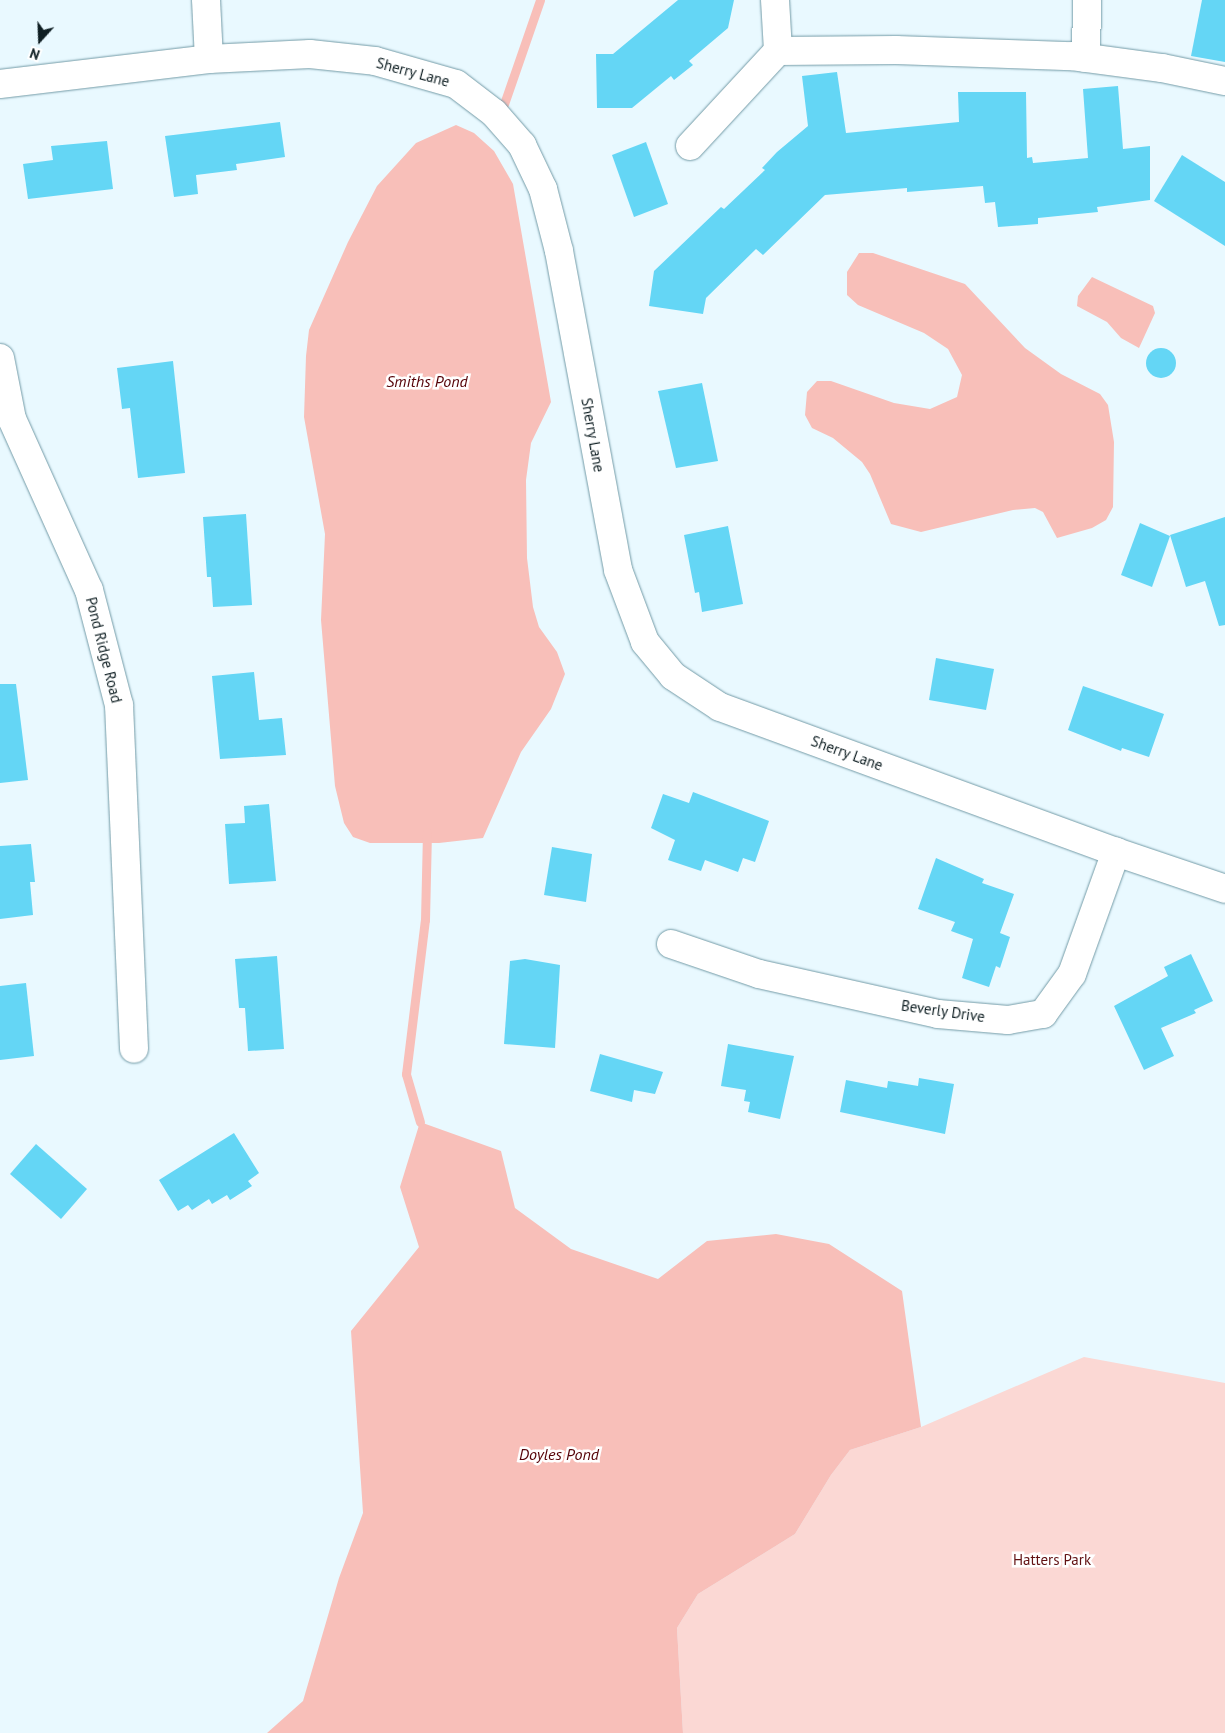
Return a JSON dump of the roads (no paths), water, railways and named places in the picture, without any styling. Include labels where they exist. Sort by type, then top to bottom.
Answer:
[{"type":"street","points":[[206,0],[209,59]]},
{"type":"street","points":[[690,146],[778,51],[775,0]]},
{"type":"street","points":[[1086,58],[1087,0]]},
{"type":"street","points":[[778,51],[896,50],[1086,58],[1162,68],[1225,81]]},
{"type":"street","name":"Sherry Lane","points":[[0,84],[209,59],[310,54],[375,61],[456,84],[494,113],[522,145],[542,189],[559,251],[618,570],[645,642],[673,676],[720,707],[1116,852],[1225,888]]},
{"type":"street","name":"Pond Ridge Road","points":[[0,358],[12,419],[89,590],[119,705],[134,1049]]},
{"type":"street","name":"Beverly Drive","points":[[671,944],[759,974],[938,1014],[1008,1020],[1043,1014],[1072,974],[1116,852]]},
{"type":"water","name":"Smiths Pond","points":[[456,125],[474,133],[494,151],[513,184],[551,402],[531,443],[526,480],[527,558],[533,607],[539,627],[557,652],[565,674],[551,709],[521,752],[483,838],[439,843],[370,843],[353,837],[344,823],[335,786],[321,620],[325,534],[304,417],[306,356],[309,330],[348,242],[377,186],[416,143]]},
{"type":"water","points":[[859,253],[873,253],[965,284],[1025,348],[1061,374],[1100,394],[1108,405],[1114,442],[1113,507],[1106,520],[1092,528],[1057,538],[1043,512],[1035,508],[1013,510],[921,532],[891,524],[870,474],[862,462],[833,438],[812,428],[805,415],[807,392],[817,381],[831,381],[894,403],[930,409],[957,397],[962,375],[948,349],[924,333],[858,305],[847,295],[847,272]]},
{"type":"water","points":[[1092,277],[1153,306],[1155,313],[1139,348],[1121,338],[1107,322],[1077,306],[1078,296]]},
{"type":"water","name":"Doyles Pond","points":[[420,1122],[501,1151],[515,1208],[571,1249],[658,1279],[707,1241],[776,1234],[829,1244],[902,1291],[921,1427],[850,1450],[831,1475],[795,1534],[698,1594],[677,1628],[683,1733],[267,1733],[303,1701],[339,1578],[363,1513],[351,1331],[419,1247],[400,1187]]},
{"type":"waterway","points":[[504,104],[540,0]]},
{"type":"waterway","points":[[420,1122],[406,1074],[425,920],[427,832]]},
{"type":"park label","name":"Hatters Park","points":[[1052,1560]]}]
